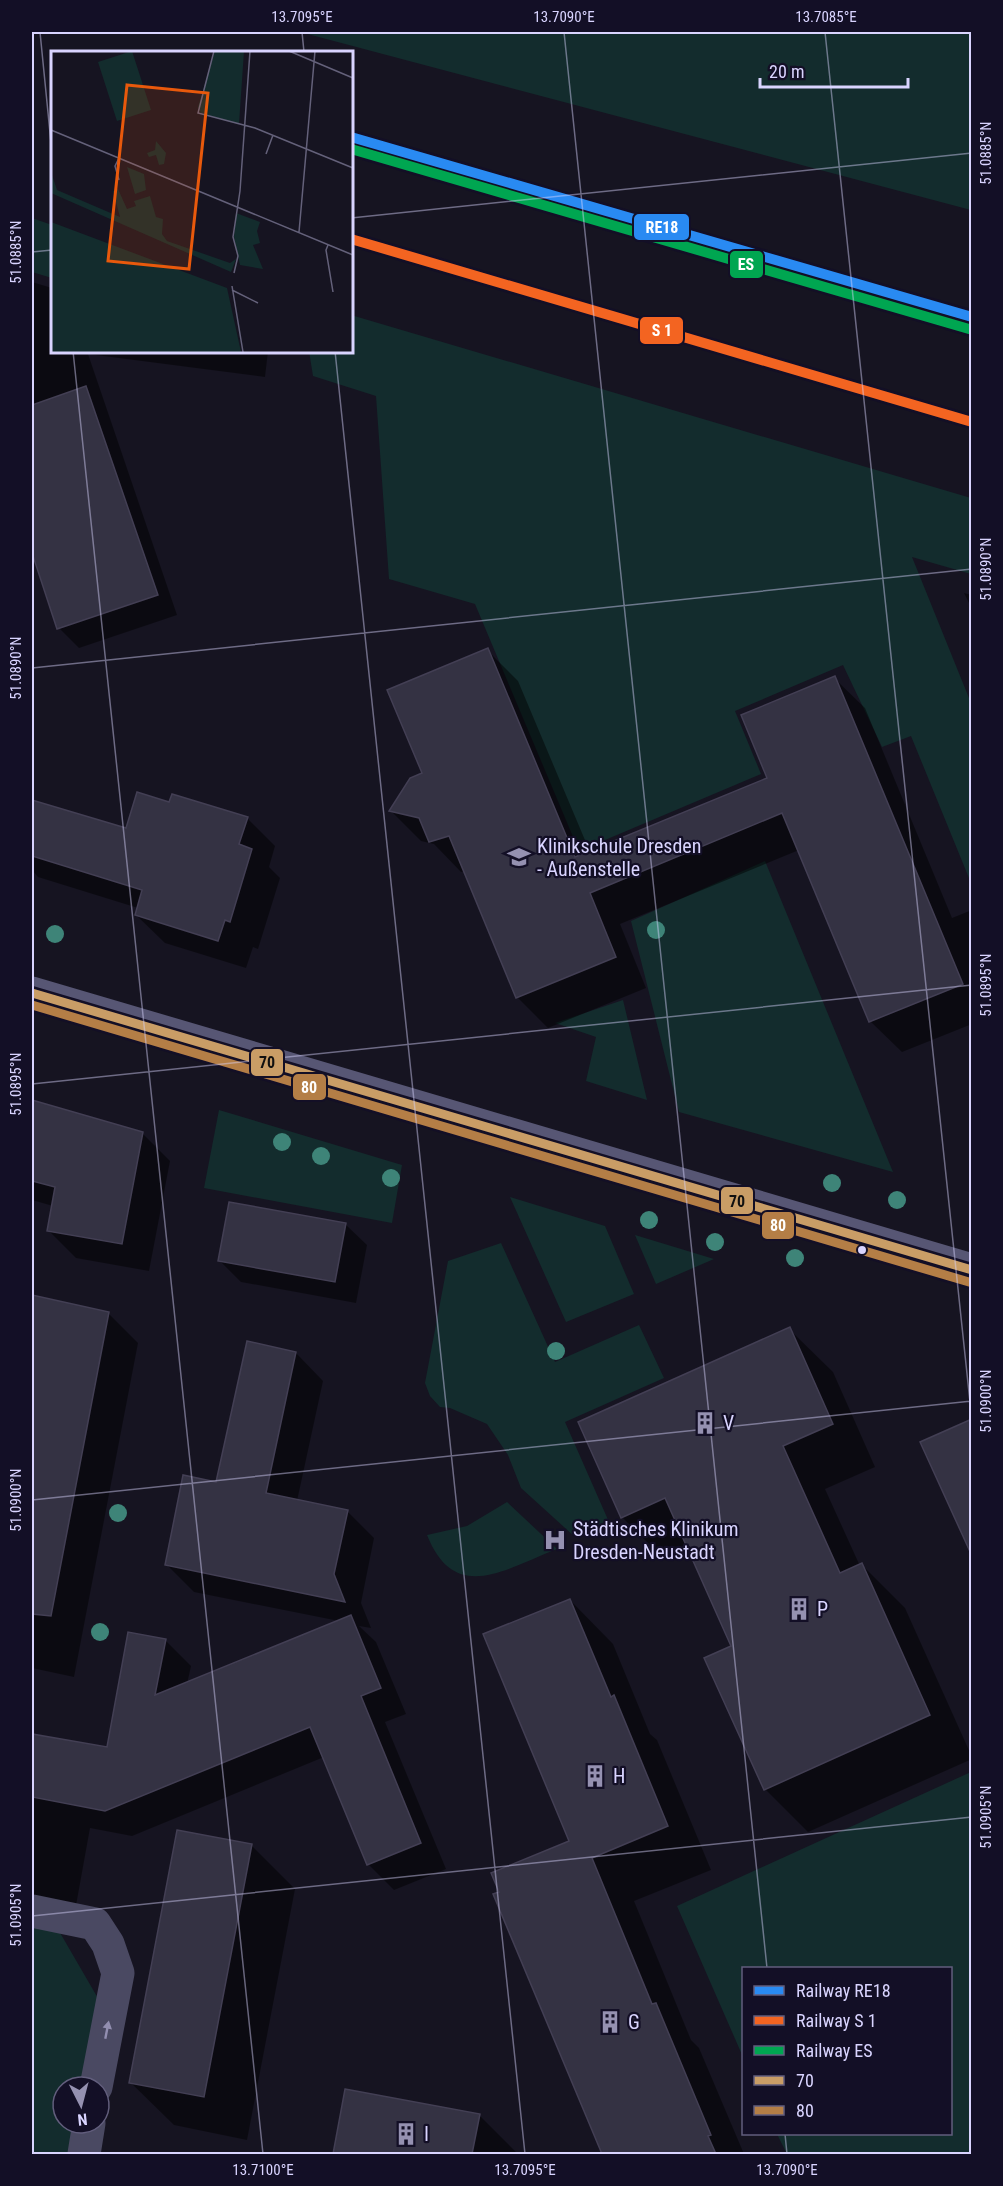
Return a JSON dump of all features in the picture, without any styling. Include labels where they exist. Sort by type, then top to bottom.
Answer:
[{"type":"street","points":[[32,993],[972,1270]]},
{"type":"street","points":[[32,1911],[95,1924],[108,1944],[118,1973],[98,2075]]},
{"type":"street","points":[[84,2154],[88,2135]]},
{"type":"green space","points":[[300,32],[971,32],[971,210]]},
{"type":"green space","points":[[32,218],[51,225],[51,278],[32,272]]},
{"type":"green space","points":[[352,315],[971,498],[971,574],[912,557],[971,703],[971,883],[911,736],[882,747],[843,665],[735,711],[761,774],[579,851],[475,604],[389,579],[376,396],[313,376],[309,352],[352,352]]},
{"type":"green space","points":[[765,861],[893,1172],[679,1112],[631,921]]},
{"type":"green space","points":[[623,1000],[647,1100],[586,1081],[596,1037],[555,1023]]},
{"type":"green space","points":[[219,1110],[402,1165],[392,1223],[204,1188]]},
{"type":"green space","points":[[510,1197],[605,1226],[634,1294],[566,1322]]},
{"type":"green space","points":[[635,1235],[714,1259],[656,1284]]},
{"type":"green space","points":[[501,1243],[555,1362],[639,1325],[664,1378],[565,1422],[609,1522],[575,1537],[521,1488],[508,1455],[487,1424],[450,1408],[440,1407],[430,1396],[425,1383],[448,1261]]},
{"type":"green space","points":[[507,1502],[557,1549],[500,1572],[483,1576],[467,1575],[452,1570],[438,1557],[427,1535],[467,1526]]},
{"type":"green space","points":[[971,1772],[971,2154],[787,2154],[778,2135],[952,2135],[952,1967],[742,1967],[742,2055],[677,1906]]},
{"type":"green space","points":[[32,1926],[59,1931],[99,2000],[86,2075],[51,2075],[51,2135],[73,2135],[69,2154],[32,2154]]},
{"type":"building","points":[[86,386],[158,595],[57,629],[32,553],[32,405]]},
{"type":"building","points":[[488,648],[575,857],[767,778],[741,715],[835,676],[963,984],[869,1022],[782,813],[590,893],[616,957],[516,998],[449,836],[429,842],[419,818],[389,811],[410,778],[422,773],[387,690]]},
{"type":"building","points":[[137,792],[169,802],[172,794],[248,817],[239,844],[252,849],[230,922],[225,920],[218,941],[135,915],[142,890],[32,856],[32,800],[126,828]]},
{"type":"building","points":[[32,1100],[143,1132],[122,1244],[47,1231],[55,1187],[32,1181]]},
{"type":"building","points":[[229,1202],[346,1223],[335,1282],[218,1261]]},
{"type":"building","points":[[32,1295],[109,1312],[51,1616],[32,1614]]},
{"type":"building","name":"P","points":[[790,1327],[833,1424],[783,1446],[840,1573],[862,1563],[930,1715],[764,1790],[704,1658],[731,1646],[665,1498],[621,1518],[578,1422]]},
{"type":"building","points":[[247,1341],[296,1352],[266,1493],[348,1510],[334,1574],[345,1602],[165,1565],[183,1475],[216,1482]]},
{"type":"building","points":[[972,1419],[972,1556],[920,1442]]},
{"type":"building","points":[[570,1599],[611,1697],[614,1695],[668,1826],[592,1858],[652,2004],[656,2003],[711,2135],[708,2136],[716,2154],[602,2154],[493,1894],[499,1892],[491,1873],[569,1841],[483,1634]]},
{"type":"building","points":[[351,1615],[381,1688],[361,1696],[421,1843],[367,1865],[310,1727],[105,1811],[32,1797],[32,1734],[107,1747],[128,1632],[166,1639],[155,1695]]},
{"type":"building","points":[[177,1830],[252,1844],[204,2097],[129,2083]]},
{"type":"building","name":"I","points":[[345,2089],[480,2114],[472,2154],[333,2154]]},
{"type":"rail line","name":"RE18","points":[[352,137],[972,317]]},
{"type":"rail line","name":"ES","points":[[352,149],[969,329]]},
{"type":"transit line","points":[[352,239],[972,422]]},
{"type":"transit line","name":"70","points":[[32,993],[972,1270]]},
{"type":"transit line","name":"80","points":[[32,1005],[969,1282]]},
{"type":"place","name":"Klinikschule Dresden - Außenstelle","points":[[519,857]]},
{"type":"place","name":"V","points":[[705,1423]]},
{"type":"place","name":"Städtisches Klinikum Dresden-Neustadt","points":[[555,1540]]},
{"type":"place","name":"P","points":[[799,1609]]},
{"type":"place","name":"H","points":[[595,1776]]},
{"type":"place","name":"G","points":[[610,2022]]},
{"type":"place","name":"I","points":[[406,2134]]}]
